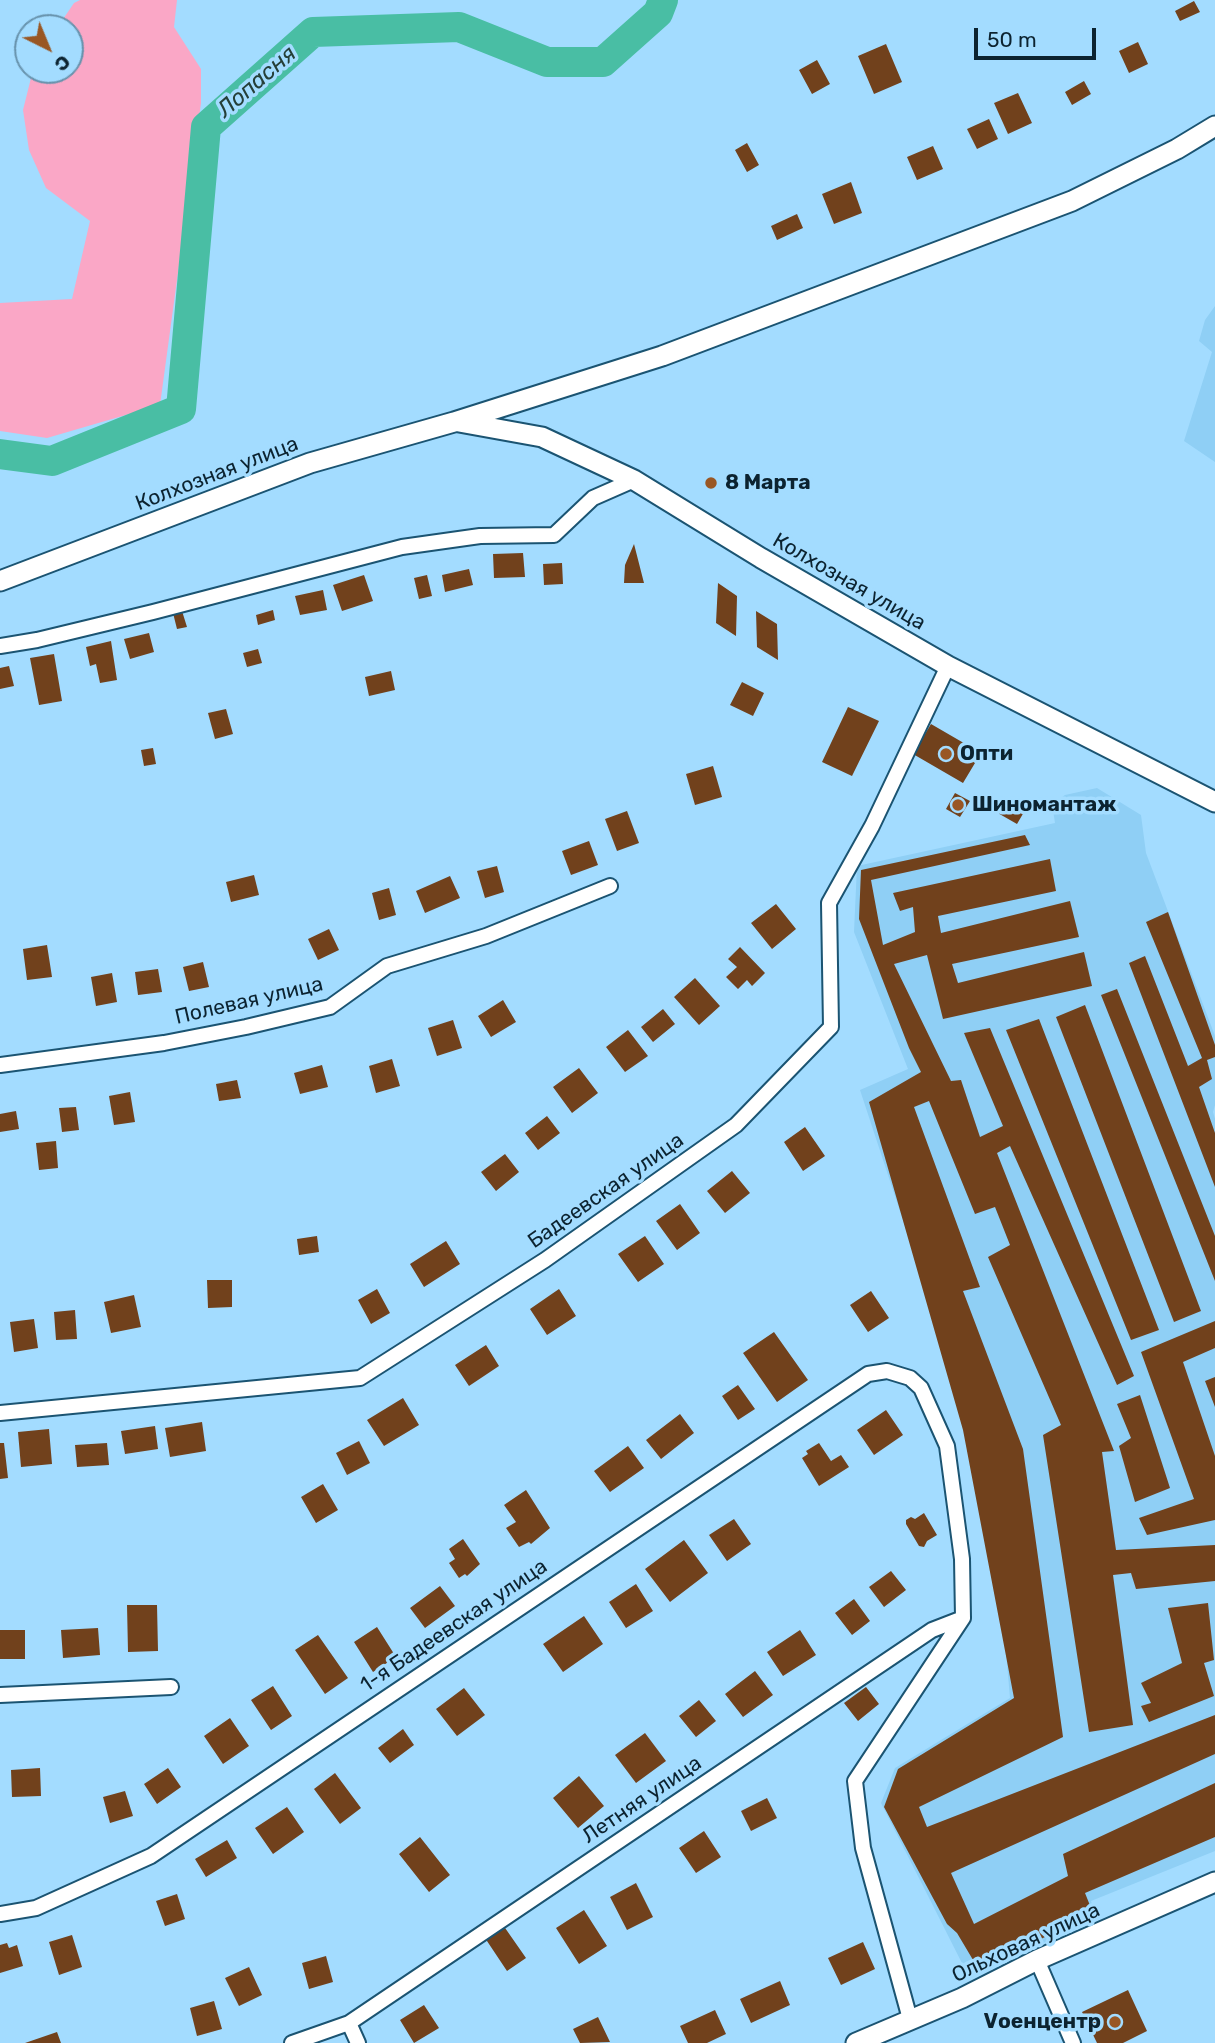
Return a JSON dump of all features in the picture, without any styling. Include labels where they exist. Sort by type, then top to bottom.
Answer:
[{"type":"main road","name":"Колхозная улица","points":[[0,581],[310,463],[454,422],[663,356],[1072,201],[1177,149],[1215,126]]},
{"type":"main road","name":"Колхозная улица","points":[[454,422],[542,437],[635,480],[761,558],[948,666],[1215,802]]},
{"type":"main road","name":"Ольховая улица","points":[[856,2043],[962,1998],[1037,1960],[1215,1882]]},
{"type":"street","points":[[0,646],[37,640],[153,612],[402,547],[480,536],[554,535],[593,498],[635,480]]},
{"type":"street","name":"Бадеевская улица","points":[[0,1413],[360,1378],[545,1260],[737,1125],[831,1027],[830,903],[873,825],[948,666]]},
{"type":"street","name":"Полевая улица","points":[[0,1065],[164,1043],[330,1007],[387,966],[486,936],[610,886]]},
{"type":"street","name":"1-я Бадеевская улица","points":[[0,1914],[36,1908],[151,1856],[868,1374],[887,1371],[910,1378],[921,1388],[947,1446],[962,1559],[963,1618]]},
{"type":"street","points":[[910,2019],[863,1848],[855,1781],[963,1618]]},
{"type":"street","name":"Летняя улица","points":[[292,2043],[349,2023],[932,1629],[963,1618]]},
{"type":"street","points":[[0,1695],[171,1687]]},
{"type":"street","points":[[1037,1960],[1073,2043]]},
{"type":"street","points":[[349,2023],[358,2043]]},
{"type":"shaded area","points":[[80,0],[177,0],[174,27],[201,69],[201,103],[160,405],[47,438],[0,431],[0,303],[72,299],[90,221],[46,188],[29,150],[23,110],[30,84],[84,84],[84,14],[67,14],[74,3]]},
{"type":"shaded area","points":[[1215,306],[1215,462],[1184,441],[1212,352],[1199,341],[1205,320]]},
{"type":"shaded area","points":[[1097,788],[1141,815],[1146,853],[1215,1036],[1215,1851],[1091,1901],[1097,1920],[968,1975],[881,1803],[895,1768],[1010,1698],[999,1571],[976,1442],[860,1090],[908,1069],[854,932],[857,866],[1055,823],[1052,804],[1065,795]]},
{"type":"building","points":[[1194,1],[1200,12],[1180,21],[1175,11]]},
{"type":"building","points":[[1138,42],[1148,64],[1129,73],[1119,51]]},
{"type":"building","points":[[886,44],[902,82],[874,94],[858,56]]},
{"type":"building","points":[[817,60],[830,84],[812,94],[799,70]]},
{"type":"building","points":[[1084,81],[1091,94],[1072,105],[1065,92]]},
{"type":"building","points":[[1018,93],[1032,123],[1008,134],[994,103]]},
{"type":"building","points":[[989,119],[998,139],[977,149],[967,129]]},
{"type":"building","points":[[747,143],[759,165],[747,172],[735,150]]},
{"type":"building","points":[[933,146],[943,169],[917,180],[907,157]]},
{"type":"building","points":[[851,182],[862,213],[834,224],[822,194]]},
{"type":"building","points":[[797,214],[803,228],[777,240],[771,226]]},
{"type":"building","points":[[634,544],[644,583],[624,583],[625,565]]},
{"type":"building","points":[[523,553],[525,577],[494,578],[493,554]]},
{"type":"building","points":[[562,563],[563,584],[544,585],[543,564]]},
{"type":"building","points":[[469,569],[473,585],[445,592],[442,575]]},
{"type":"building","points":[[364,575],[373,601],[342,611],[333,585]]},
{"type":"building","points":[[427,575],[432,596],[419,599],[414,578]]},
{"type":"building","points":[[718,583],[737,596],[736,636],[716,623]]},
{"type":"building","points":[[323,590],[327,610],[300,615],[295,596]]},
{"type":"building","points":[[273,610],[275,620],[258,625],[256,615]]},
{"type":"building","points":[[182,611],[187,627],[177,629],[173,613]]},
{"type":"building","points":[[756,611],[777,624],[778,660],[757,647]]},
{"type":"building","points":[[149,633],[154,652],[130,659],[124,639]]},
{"type":"building","points":[[111,641],[117,680],[100,683],[96,664],[90,666],[86,647]]},
{"type":"building","points":[[258,649],[262,663],[247,667],[243,653]]},
{"type":"building","points":[[54,654],[62,701],[39,705],[30,658]]},
{"type":"building","points":[[9,666],[14,686],[0,689],[0,668]]},
{"type":"building","points":[[391,671],[395,690],[369,696],[365,677]]},
{"type":"building","points":[[742,682],[764,693],[753,716],[730,705]]},
{"type":"building","points":[[848,707],[879,721],[852,776],[822,762]]},
{"type":"building","points":[[226,709],[233,734],[215,739],[208,713]]},
{"type":"building","points":[[931,724],[981,753],[963,783],[913,754]]},
{"type":"building","points":[[153,748],[156,764],[144,766],[141,750]]},
{"type":"building","points":[[713,766],[722,797],[695,805],[686,774]]},
{"type":"building","name":"Шиномантаж","points":[[955,793],[970,801],[960,817],[946,809]]},
{"type":"building","points":[[1003,800],[1024,812],[1017,824],[996,812]]},
{"type":"building","points":[[627,811],[639,843],[617,851],[605,819]]},
{"type":"building","points":[[1025,835],[1030,845],[871,880],[883,945],[915,932],[913,907],[900,911],[893,893],[1050,859],[1056,891],[938,916],[941,933],[1070,901],[1079,937],[952,964],[958,983],[1084,952],[1092,986],[943,1019],[927,955],[894,964],[951,1081],[961,1080],[980,1137],[1003,1126],[964,1033],[990,1028],[1134,1376],[1117,1385],[1010,1146],[997,1153],[1114,1451],[1102,1452],[1116,1550],[1215,1545],[1215,1581],[1136,1589],[1131,1573],[1113,1575],[1133,1725],[1089,1732],[1043,1435],[1061,1425],[988,1257],[1010,1245],[995,1207],[975,1214],[929,1101],[914,1107],[980,1287],[963,1291],[1023,1449],[1063,1737],[919,1807],[927,1827],[1215,1715],[1215,1754],[951,1873],[974,1924],[1068,1876],[1063,1854],[1215,1783],[1215,1837],[1085,1893],[1093,1913],[979,1970],[957,1933],[947,1924],[884,1807],[898,1769],[1014,1698],[963,1430],[869,1102],[921,1072],[909,1048],[859,919],[861,870]]},
{"type":"building","points":[[589,841],[598,865],[571,875],[562,851]]},
{"type":"building","points":[[497,866],[504,892],[485,898],[477,871]]},
{"type":"building","points":[[254,875],[259,895],[231,902],[226,882]]},
{"type":"building","points":[[450,876],[460,898],[425,913],[416,891]]},
{"type":"building","points":[[389,888],[396,915],[379,920],[372,893]]},
{"type":"building","points":[[776,904],[796,929],[772,949],[751,923]]},
{"type":"building","points":[[1168,912],[1215,1045],[1215,1057],[1207,1060],[1212,1079],[1199,1087],[1215,1133],[1215,1187],[1129,963],[1145,956],[1188,1066],[1202,1058],[1146,922]]},
{"type":"building","points":[[329,929],[339,950],[318,960],[308,939]]},
{"type":"building","points":[[47,945],[52,977],[27,980],[23,949]]},
{"type":"building","points":[[740,947],[765,973],[752,986],[747,980],[738,989],[726,977],[737,967],[728,959]]},
{"type":"building","points":[[203,962],[209,987],[189,991],[183,967]]},
{"type":"building","points":[[158,969],[162,992],[138,995],[135,972]]},
{"type":"building","points":[[112,973],[117,1002],[96,1006],[91,977]]},
{"type":"building","points":[[695,978],[720,1006],[699,1025],[674,997]]},
{"type":"building","points":[[1117,989],[1215,1236],[1215,1281],[1101,995]]},
{"type":"building","points":[[503,1000],[516,1022],[491,1037],[478,1016]]},
{"type":"building","points":[[1085,1005],[1201,1311],[1174,1322],[1056,1017]]},
{"type":"building","points":[[663,1009],[675,1024],[653,1042],[641,1027]]},
{"type":"building","points":[[1039,1019],[1159,1330],[1131,1340],[1006,1030]]},
{"type":"building","points":[[453,1020],[462,1048],[437,1056],[428,1028]]},
{"type":"building","points":[[628,1030],[648,1056],[625,1072],[606,1047]]},
{"type":"building","points":[[392,1059],[400,1086],[376,1093],[369,1066]]},
{"type":"building","points":[[322,1065],[328,1087],[300,1094],[294,1073]]},
{"type":"building","points":[[579,1068],[598,1093],[572,1113],[553,1087]]},
{"type":"building","points":[[237,1080],[241,1098],[219,1101],[216,1084]]},
{"type":"building","points":[[130,1092],[135,1122],[114,1125],[109,1096]]},
{"type":"building","points":[[76,1107],[79,1130],[62,1132],[59,1108]]},
{"type":"building","points":[[16,1111],[19,1129],[0,1132],[0,1114]]},
{"type":"building","points":[[547,1116],[560,1133],[538,1150],[525,1133]]},
{"type":"building","points":[[805,1127],[825,1156],[803,1171],[784,1142]]},
{"type":"building","points":[[56,1141],[58,1168],[39,1170],[36,1143]]},
{"type":"building","points":[[505,1154],[519,1172],[496,1191],[481,1172]]},
{"type":"building","points":[[732,1171],[750,1193],[725,1213],[707,1191]]},
{"type":"building","points":[[680,1204],[700,1233],[677,1250],[656,1221]]},
{"type":"building","points":[[317,1236],[319,1252],[299,1255],[297,1239]]},
{"type":"building","points":[[645,1236],[664,1264],[638,1282],[618,1254]]},
{"type":"building","points":[[446,1241],[460,1264],[424,1287],[410,1264]]},
{"type":"building","points":[[207,1280],[232,1280],[232,1307],[208,1308]]},
{"type":"building","points":[[377,1289],[390,1313],[371,1324],[358,1300]]},
{"type":"building","points":[[559,1289],[576,1316],[547,1335],[530,1309]]},
{"type":"building","points":[[871,1291],[889,1318],[868,1332],[850,1305]]},
{"type":"building","points":[[134,1295],[141,1327],[111,1333],[104,1302]]},
{"type":"building","points":[[75,1310],[77,1339],[56,1340],[54,1312]]},
{"type":"building","points":[[34,1319],[38,1348],[14,1352],[10,1322]]},
{"type":"building","points":[[1215,1321],[1215,1348],[1183,1362],[1215,1456],[1215,1520],[1147,1535],[1139,1518],[1194,1499],[1141,1352]]},
{"type":"building","points":[[774,1332],[808,1380],[777,1402],[743,1353]]},
{"type":"building","points":[[486,1345],[499,1366],[469,1386],[455,1365]]},
{"type":"building","points":[[1215,1377],[1215,1407],[1205,1381]]},
{"type":"building","points":[[738,1385],[755,1409],[738,1420],[722,1396]]},
{"type":"building","points":[[1140,1395],[1170,1488],[1135,1502],[1119,1446],[1131,1438],[1117,1404]]},
{"type":"building","points":[[403,1398],[419,1425],[384,1446],[367,1420]]},
{"type":"building","points":[[886,1410],[903,1435],[874,1455],[857,1430]]},
{"type":"building","points":[[680,1414],[694,1433],[661,1459],[646,1440]]},
{"type":"building","points":[[202,1422],[206,1451],[170,1457],[165,1428]]},
{"type":"building","points":[[155,1426],[158,1449],[125,1454],[121,1431]]},
{"type":"building","points":[[49,1429],[52,1464],[21,1467],[18,1432]]},
{"type":"building","points":[[359,1441],[370,1463],[347,1475],[336,1453]]},
{"type":"building","points":[[0,1443],[4,1443],[8,1478],[0,1479]]},
{"type":"building","points":[[107,1443],[109,1465],[77,1467],[75,1445]]},
{"type":"building","points":[[819,1443],[831,1461],[841,1455],[849,1467],[819,1486],[802,1458],[808,1454],[806,1451]]},
{"type":"building","points":[[628,1446],[644,1468],[610,1492],[594,1471]]},
{"type":"building","points":[[323,1484],[338,1510],[316,1523],[301,1497]]},
{"type":"building","points":[[526,1490],[550,1528],[531,1544],[529,1542],[519,1547],[506,1528],[516,1522],[504,1505]]},
{"type":"building","points":[[924,1513],[937,1535],[927,1541],[924,1547],[919,1546],[906,1520],[911,1517],[915,1519]]},
{"type":"building","points":[[734,1519],[751,1544],[727,1561],[709,1535]]},
{"type":"building","points":[[463,1539],[480,1564],[467,1576],[465,1574],[459,1578],[449,1563],[455,1559],[449,1549]]},
{"type":"building","points":[[684,1540],[708,1573],[670,1602],[645,1569]]},
{"type":"building","points":[[891,1571],[906,1590],[884,1607],[869,1587]]},
{"type":"building","points":[[636,1584],[653,1611],[626,1628],[609,1602]]},
{"type":"building","points":[[440,1586],[455,1606],[425,1628],[410,1608]]},
{"type":"building","points":[[854,1599],[870,1621],[852,1635],[835,1613]]},
{"type":"building","points":[[1208,1603],[1214,1660],[1204,1663],[1214,1696],[1149,1722],[1141,1706],[1151,1703],[1141,1683],[1182,1663],[1168,1608]]},
{"type":"building","points":[[127,1605],[157,1605],[158,1651],[128,1652]]},
{"type":"building","points":[[584,1616],[603,1644],[563,1672],[543,1644]]},
{"type":"building","points":[[377,1627],[396,1657],[373,1672],[354,1642]]},
{"type":"building","points":[[98,1628],[100,1655],[63,1658],[61,1630]]},
{"type":"building","points":[[0,1630],[25,1630],[25,1659],[0,1659]]},
{"type":"building","points":[[800,1630],[816,1655],[783,1676],[767,1652]]},
{"type":"building","points":[[318,1635],[348,1678],[325,1694],[295,1650]]},
{"type":"building","points":[[755,1671],[773,1695],[743,1717],[725,1694]]},
{"type":"building","points":[[273,1686],[292,1716],[271,1730],[251,1700]]},
{"type":"building","points":[[866,1687],[879,1704],[858,1721],[844,1703]]},
{"type":"building","points":[[464,1688],[485,1715],[457,1736],[436,1709]]},
{"type":"building","points":[[699,1700],[716,1721],[696,1737],[679,1716]]},
{"type":"building","points":[[230,1718],[249,1746],[223,1764],[204,1736]]},
{"type":"building","points":[[403,1729],[414,1745],[390,1763],[378,1748]]},
{"type":"building","points":[[645,1733],[666,1761],[636,1783],[615,1755]]},
{"type":"building","points":[[40,1768],[41,1796],[12,1797],[11,1770]]},
{"type":"building","points":[[168,1768],[181,1787],[157,1804],[144,1784]]},
{"type":"building","points":[[335,1773],[361,1808],[340,1824],[314,1789]]},
{"type":"building","points":[[579,1776],[604,1806],[578,1828],[553,1798]]},
{"type":"building","points":[[125,1791],[133,1816],[110,1823],[103,1797]]},
{"type":"building","points":[[767,1798],[777,1818],[751,1831],[741,1811]]},
{"type":"building","points":[[287,1807],[304,1832],[273,1854],[255,1828]]},
{"type":"building","points":[[704,1831],[721,1857],[696,1873],[679,1848]]},
{"type":"building","points":[[420,1837],[450,1875],[429,1892],[399,1854]]},
{"type":"building","points":[[227,1840],[237,1858],[206,1877],[195,1859]]},
{"type":"building","points":[[636,1883],[653,1917],[627,1930],[610,1897]]},
{"type":"building","points":[[177,1894],[185,1919],[165,1926],[156,1901]]},
{"type":"building","points":[[584,1910],[607,1946],[579,1964],[556,1928]]},
{"type":"building","points":[[503,1925],[526,1958],[507,1971],[485,1938]]},
{"type":"building","points":[[72,1935],[82,1967],[59,1975],[49,1942]]},
{"type":"building","points":[[863,1942],[875,1969],[841,1985],[828,1958]]},
{"type":"building","points":[[7,1943],[9,1948],[17,1945],[23,1966],[0,1973],[0,1945]]},
{"type":"building","points":[[326,1956],[333,1982],[309,1989],[302,1963]]},
{"type":"building","points":[[249,1967],[262,1995],[239,2006],[225,1978]]},
{"type":"building","points":[[780,1981],[790,2005],[751,2023],[740,1999]]},
{"type":"building","name":"Vоенцентр","points":[[1128,1990],[1147,2031],[1123,2043],[1097,2043],[1082,2012]]},
{"type":"building","points":[[214,2001],[222,2029],[197,2036],[190,2008]]},
{"type":"building","points":[[424,2005],[439,2028],[414,2043],[400,2020]]},
{"type":"building","points":[[715,2010],[726,2034],[707,2043],[688,2043],[680,2026]]},
{"type":"building","points":[[598,2017],[610,2042],[580,2043],[573,2029]]},
{"type":"building","points":[[57,2032],[61,2043],[25,2043]]},
{"type":"waterway","name":"Лопасня","points":[[0,454],[52,461],[181,409],[206,127],[313,32],[459,27],[547,62],[603,62],[658,13],[663,0]]},
{"type":"place","name":"8 Марта","points":[[711,483]]},
{"type":"place","name":"Опти","points":[[946,754]]},
{"type":"place","name":"Шиномантаж","points":[[958,805]]},
{"type":"place","name":"Vоенцентр","points":[[1115,2022]]}]
